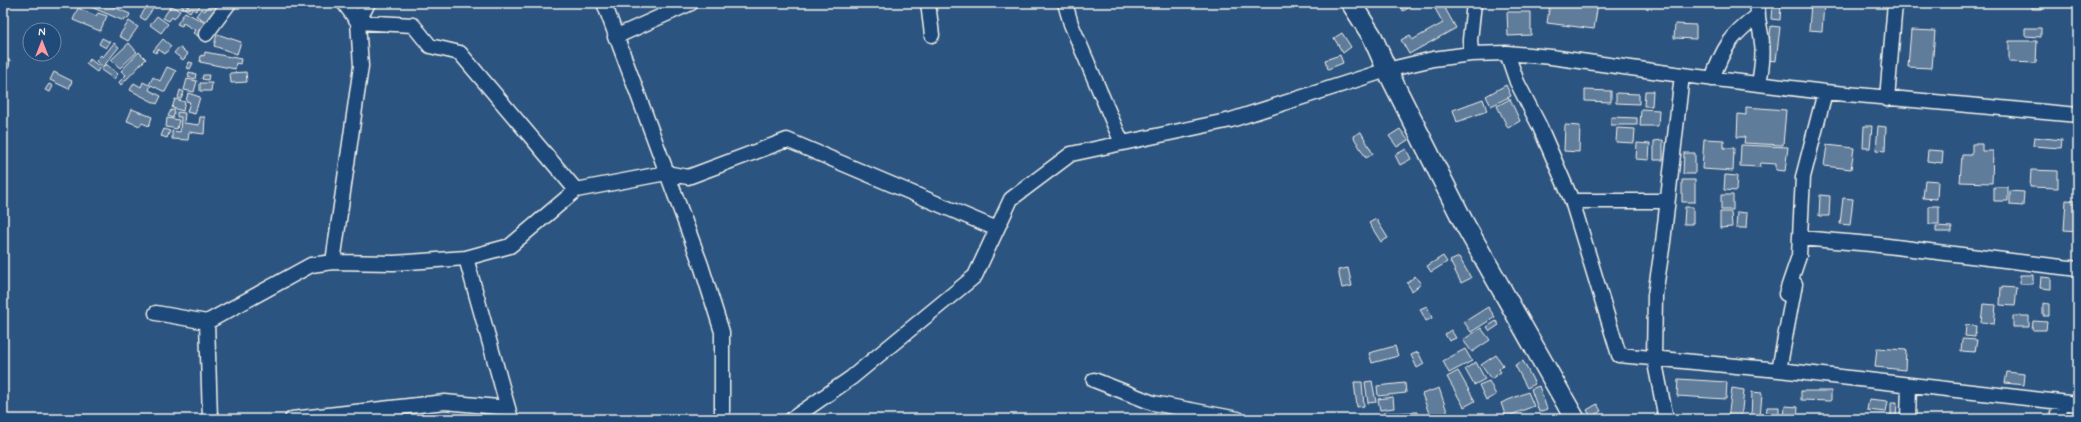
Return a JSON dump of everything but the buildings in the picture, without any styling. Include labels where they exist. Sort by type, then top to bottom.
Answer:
[{"type":"main road","points":[[1351,3],[1372,36],[1387,70],[1464,223],[1575,419]]},
{"type":"street","points":[[206,34],[229,3]]},
{"type":"street","points":[[344,3],[358,22]]},
{"type":"street","points":[[333,262],[361,66],[358,22],[368,3]]},
{"type":"street","points":[[604,3],[615,37],[701,265],[722,332],[722,419]]},
{"type":"street","points":[[615,37],[691,3]]},
{"type":"street","points":[[928,3],[932,35]]},
{"type":"street","points":[[1065,3],[1071,24],[1122,143]]},
{"type":"street","points":[[1471,54],[1470,40],[1474,3]]},
{"type":"street","points":[[1758,3],[1756,17],[1762,43],[1762,64],[1759,84]]},
{"type":"street","points":[[1887,99],[1895,3]]},
{"type":"street","points":[[1712,79],[1719,58],[1728,43],[1739,30],[1756,17]]},
{"type":"street","points":[[358,22],[413,25],[430,46],[460,53],[576,190]]},
{"type":"street","points":[[1507,53],[1517,82],[1539,125],[1572,201],[1619,355],[1779,370],[1909,386],[2078,404]]},
{"type":"street","points":[[792,419],[851,378],[974,276],[1011,199],[1071,154],[1231,120],[1387,70],[1433,59],[1471,54],[1507,53],[1551,57],[1712,79],[1887,99],[2078,115]]},
{"type":"street","points":[[1666,419],[1654,358],[1655,295],[1663,242],[1666,201],[1682,75]]},
{"type":"street","points":[[1786,294],[1799,256],[1802,238],[1803,177],[1825,92]]},
{"type":"street","points":[[156,313],[207,322],[311,265],[333,262],[394,263],[466,258],[510,246],[576,190],[666,173],[688,177],[787,140],[997,229]]},
{"type":"street","points":[[1572,201],[1666,201]]},
{"type":"street","points":[[1802,238],[1871,244],[2078,269]]},
{"type":"street","points":[[1779,370],[1802,238]]},
{"type":"street","points":[[292,419],[445,402],[509,414],[466,258]]},
{"type":"street","points":[[207,322],[210,419]]},
{"type":"street","points":[[1094,380],[1153,403],[1238,419]]},
{"type":"street","points":[[1908,419],[1909,386]]},
{"type":"street","points":[[2057,419],[2060,402]]}]
